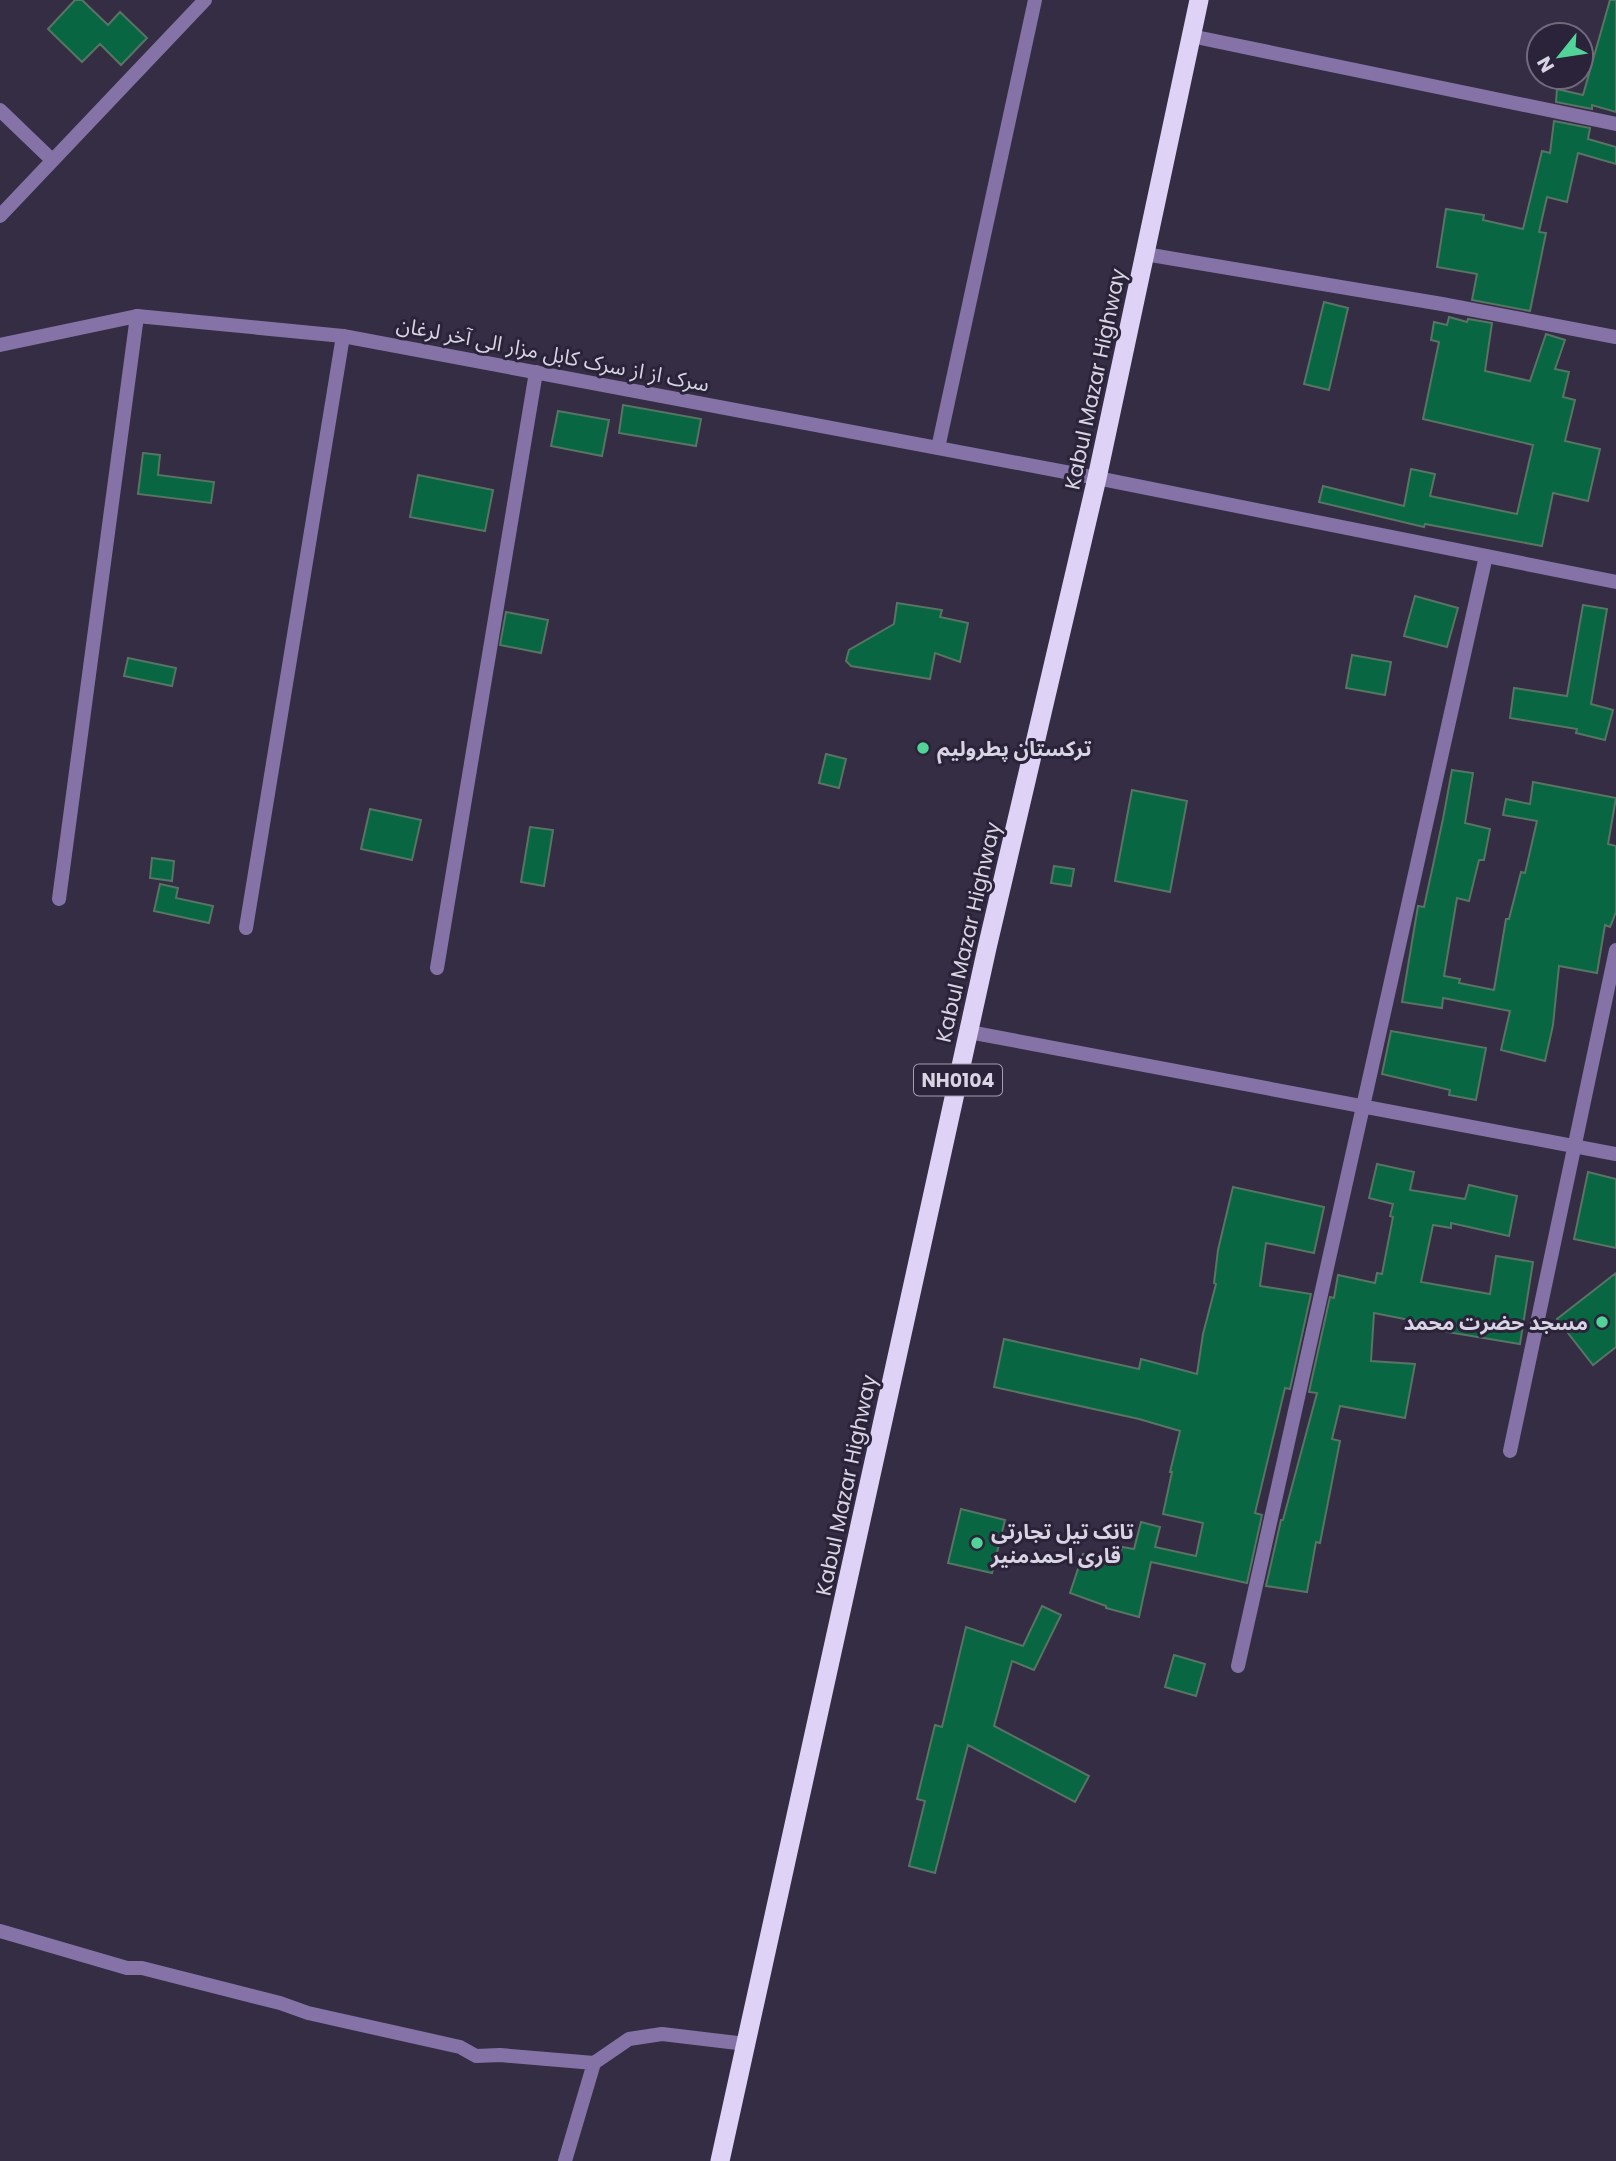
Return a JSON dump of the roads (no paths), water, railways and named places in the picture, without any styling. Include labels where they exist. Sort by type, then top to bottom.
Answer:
[{"type":"highway","name":"Kabul Mazar Highway","points":[[720,2161],[969,1032],[1097,478],[1199,0]]},
{"type":"street","points":[[0,216],[204,0]]},
{"type":"street","points":[[938,448],[1035,0]]},
{"type":"street","points":[[1191,36],[1616,124]]},
{"type":"street","points":[[0,110],[52,160]]},
{"type":"street","points":[[1145,254],[1442,304],[1616,337]]},
{"type":"street","points":[[59,899],[137,316]]},
{"type":"street","name":"سرک از از سرک کابل مزار الی آخر لرغان","points":[[0,345],[137,316],[343,336],[1097,478],[1616,582]]},
{"type":"street","points":[[246,928],[343,336]]},
{"type":"street","points":[[437,968],[536,372]]},
{"type":"street","points":[[1238,1666],[1486,556]]},
{"type":"street","points":[[1510,1451],[1616,950]]},
{"type":"street","points":[[969,1032],[1616,1154]]},
{"type":"street","points":[[0,1931],[127,1968],[142,1968],[280,2003],[308,2014],[460,2047],[476,2056],[500,2055],[594,2063]]},
{"type":"street","points":[[565,2161],[594,2063],[629,2039],[662,2034],[746,2044]]},
{"type":"place","name":"ترکستان پطرولیم","points":[[923,748]]},
{"type":"place","name":"مسجد حضرت محمد","points":[[1602,1322]]},
{"type":"place","name":"تانک تیل تجارتی قاری احمدمنیر","points":[[977,1543]]}]
